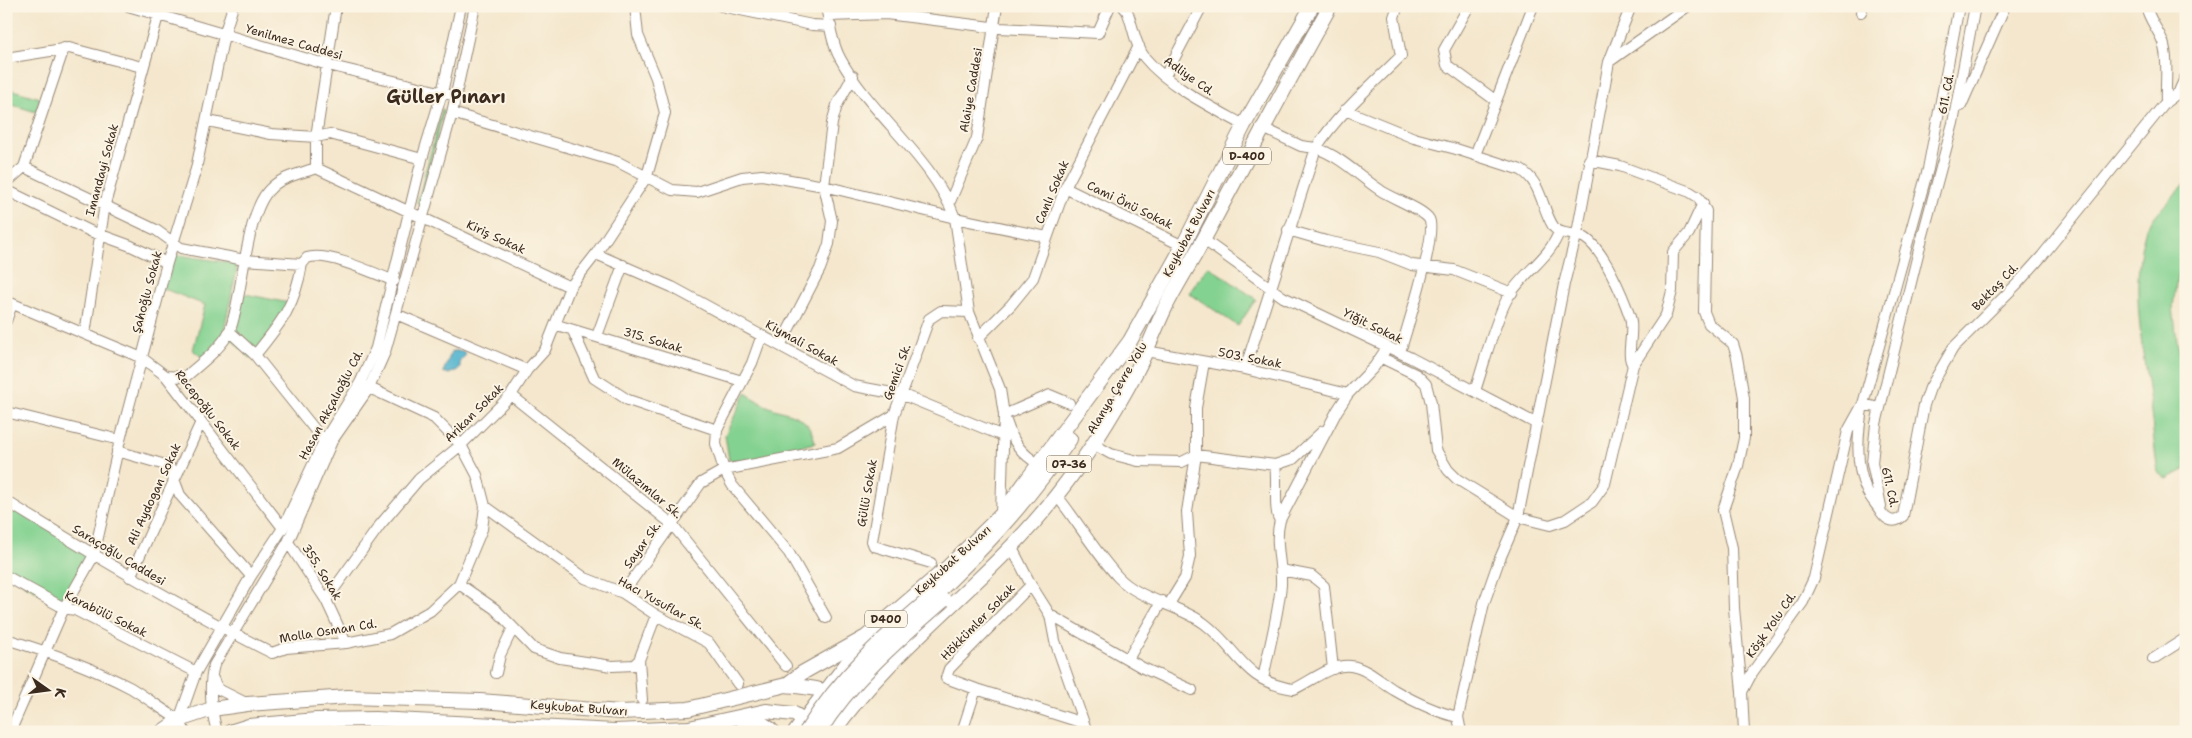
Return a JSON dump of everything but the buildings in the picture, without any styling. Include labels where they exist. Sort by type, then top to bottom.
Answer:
[{"type":"highway","name":"Keykubat Bulvarı","points":[[162,732],[182,726],[212,709],[247,704],[348,697],[480,700],[620,712],[688,708],[786,685],[802,673],[866,637],[949,566],[1000,515],[1040,465],[1130,341],[1183,246],[1244,125],[1312,6]]},
{"type":"highway","name":"Keykubat Bulvarı","points":[[1166,306],[1204,240],[1262,127],[1330,6]]},
{"type":"highway","name":"D400","points":[[833,732],[847,710],[900,652],[1012,548],[1057,496],[1093,444],[1136,372],[1166,306]]},
{"type":"highway","name":"Alanya Çevre Yolu","points":[[941,596],[983,565],[1040,504],[1077,453],[1166,306]]},
{"type":"highway","name":"Alanya Çevre Yolu","points":[[941,596],[1038,484],[1090,410],[1130,341]]},
{"type":"highway","name":"Keykubat Bulvarı","points":[[804,725],[873,648],[941,596]]},
{"type":"highway","name":"Keykubat Bulvarı","points":[[819,732],[874,664],[941,596]]},
{"type":"highway","points":[[856,650],[854,660],[859,670],[868,675],[878,677]]},
{"type":"highway","points":[[786,685],[822,692],[838,698],[847,710]]},
{"type":"highway","name":"Keykubat Bulvarı","points":[[230,732],[249,726],[316,720],[476,728],[615,731],[688,728],[766,711],[780,711],[804,725],[828,732]]},
{"type":"highway","points":[[724,719],[757,721],[768,726],[773,732]]},
{"type":"main road","points":[[794,732],[804,725],[822,692],[866,637]]},
{"type":"street","name":"Yenilmez Caddesi","points":[[128,6],[224,36],[328,65],[456,96]]},
{"type":"street","name":"Şahoğlu Sokak","points":[[10,732],[64,608],[94,555],[118,445],[208,121],[224,36],[233,6]]},
{"type":"street","points":[[166,376],[184,377],[205,360],[229,331],[258,212],[267,192],[275,184],[316,168],[316,137],[336,6]]},
{"type":"street","name":"Hasan Akçalıoğlu Cd.","points":[[182,726],[196,672],[251,576],[283,528],[324,441],[365,385],[394,281],[422,159],[442,93],[461,6]]},
{"type":"street","name":"Hasan Akçalıoğlu Cd.","points":[[217,732],[212,709],[211,675],[214,665],[288,542],[332,441],[385,352],[452,113],[474,6]]},
{"type":"street","name":"Arikan Sokak","points":[[326,600],[380,525],[419,479],[461,444],[511,395],[527,370],[545,350],[570,287],[596,254],[647,176],[665,113],[656,78],[638,35],[635,6]]},
{"type":"street","points":[[721,6],[812,25],[828,16],[886,14],[995,26],[1098,33],[1110,6]]},
{"type":"street","name":"Alaiye Caddesi","points":[[949,204],[976,138],[997,6]]},
{"type":"street","name":"Adliye Cd.","points":[[1123,6],[1134,28],[1144,57],[1165,76],[1212,107],[1244,125]]},
{"type":"street","points":[[1165,76],[1202,6]]},
{"type":"street","points":[[1245,369],[1288,230],[1316,148],[1327,130],[1345,110],[1401,56],[1394,17],[1398,6]]},
{"type":"street","points":[[1468,6],[1444,50],[1447,65],[1495,100]]},
{"type":"street","points":[[1476,155],[1495,100],[1532,6]]},
{"type":"street","points":[[1462,732],[1458,717],[1484,602],[1518,517],[1609,62],[1631,6]]},
{"type":"street","points":[[1609,62],[1688,6]]},
{"type":"street","name":"611. Cd.","points":[[1884,516],[1866,489],[1861,467],[1858,427],[1862,404],[1928,169],[1959,6]]},
{"type":"street","name":"611. Cd.","points":[[1884,516],[1876,491],[1872,464],[1876,424],[1953,123],[1975,6]]},
{"type":"street","points":[[1953,123],[2005,6]]},
{"type":"street","points":[[2146,6],[2148,19],[2162,42],[2166,57],[2166,102]]},
{"type":"street","name":"Imandayi Sokak","points":[[85,334],[98,234],[104,204],[158,16]]},
{"type":"street","points":[[828,16],[839,56],[868,100],[919,157],[949,204],[955,218],[969,312],[1000,389],[1004,415],[1013,441],[1024,455],[1040,465]]},
{"type":"street","points":[[1948,71],[1967,21]]},
{"type":"street","name":"Canlı Sokak","points":[[978,338],[1011,305],[1034,278],[1065,188],[1139,46]]},
{"type":"street","points":[[6,183],[24,167],[64,48]]},
{"type":"street","points":[[6,58],[64,48],[76,48],[142,67]]},
{"type":"street","points":[[781,344],[820,269],[829,244],[832,221],[824,186],[832,123],[837,105],[852,76]]},
{"type":"street","points":[[2183,88],[2186,76]]},
{"type":"street","name":"Bektaş Cd.","points":[[1884,516],[1896,521],[1903,516],[1924,405],[1930,388],[1953,348],[2042,256],[2166,102],[2183,88]]},
{"type":"street","points":[[1345,110],[1414,138],[1476,155],[1529,175],[1544,200],[1554,227],[1560,232],[1584,237],[1598,250],[1621,294],[1632,323],[1629,356],[1633,365]]},
{"type":"street","points":[[452,113],[618,162],[672,190],[697,192],[742,177],[762,175],[824,186],[955,218],[1047,237]]},
{"type":"street","points":[[208,121],[261,133],[316,137],[330,134],[422,159]]},
{"type":"street","points":[[1262,127],[1301,146],[1316,148],[1332,155],[1391,197],[1427,216],[1431,224],[1431,230],[1424,266],[1400,352]]},
{"type":"street","points":[[1589,160],[1620,166],[1657,178],[1690,192],[1703,203],[1706,219],[1704,312],[1709,324],[1733,344],[1738,357],[1744,398],[1744,438],[1738,466],[1723,510],[1732,548],[1734,608],[1744,732]]},
{"type":"street","points":[[24,167],[156,230],[173,242],[191,251],[245,260],[302,264]]},
{"type":"street","name":"Kiriş Sokak","points":[[316,168],[570,287]]},
{"type":"street","name":"Cami Önü Sokak","points":[[1065,188],[1183,246]]},
{"type":"street","points":[[6,190],[98,234],[131,246],[167,263]]},
{"type":"street","points":[[1382,358],[1417,374],[1426,384],[1431,403],[1436,450],[1448,470],[1467,487],[1518,517],[1550,525],[1557,524],[1592,502],[1600,493],[1608,472],[1619,418],[1633,365],[1666,315],[1672,291],[1673,252],[1689,233],[1703,203]]},
{"type":"street","points":[[1288,230],[1326,241],[1378,252],[1412,265],[1454,270],[1512,293]]},
{"type":"street","points":[[1475,391],[1507,299],[1556,241],[1560,232]]},
{"type":"street","name":"Yiğit Sokak","points":[[1204,240],[1270,288],[1400,352],[1537,424]]},
{"type":"street","name":"Kiymali Sokak","points":[[596,254],[672,287],[781,344],[854,386],[902,395],[1003,436]]},
{"type":"street","points":[[255,354],[286,315],[294,300],[302,264],[307,258],[317,256],[362,268],[394,281]]},
{"type":"street","points":[[597,336],[623,265]]},
{"type":"street","points":[[6,322],[9,302]]},
{"type":"street","name":"Recepoğlu Sokak","points":[[9,302],[142,358],[166,376],[283,528]]},
{"type":"street","name":"Gemici Sk.","points":[[724,470],[838,448],[894,415],[929,319],[941,311],[969,312]]},
{"type":"street","points":[[396,314],[527,370]]},
{"type":"street","name":"315. Sokak","points":[[556,325],[742,381]]},
{"type":"street","points":[[229,331],[255,354],[324,441]]},
{"type":"street","points":[[572,331],[594,378],[628,400],[717,430]]},
{"type":"street","points":[[762,335],[752,363],[717,430],[716,444],[724,470],[732,485],[789,553],[826,618]]},
{"type":"street","points":[[1263,679],[1280,592],[1281,570],[1276,539],[1280,520],[1326,431],[1348,394],[1382,358],[1386,346]]},
{"type":"street","name":"503. Sokak","points":[[1146,351],[1245,369],[1348,394]]},
{"type":"street","points":[[1128,659],[1165,603],[1185,578],[1190,556],[1187,512],[1196,455],[1196,408],[1204,362]]},
{"type":"street","name":"Molla Osman Cd.","points":[[221,628],[272,653],[286,648],[346,644],[390,634],[430,611],[459,584],[482,529],[486,506],[477,475],[461,444],[434,418],[365,385]]},
{"type":"street","name":"Mülazımlar Sk.","points":[[511,395],[672,524],[786,666]]},
{"type":"street","points":[[1004,415],[1050,395],[1069,403]]},
{"type":"street","points":[[1862,404],[1879,408]]},
{"type":"street","name":"Köşk Yolu Cd.","points":[[1742,692],[1752,673],[1803,602],[1814,578],[1848,431],[1862,404]]},
{"type":"street","points":[[6,412],[118,445],[168,466],[180,494],[251,576]]},
{"type":"street","name":"Güllü Sokak","points":[[894,415],[872,541],[874,546],[931,563]]},
{"type":"street","points":[[1000,515],[1004,415]]},
{"type":"street","name":"Ali Aydogan Sokak","points":[[130,577],[201,422]]},
{"type":"street","points":[[1845,443],[1858,427],[1876,424]]},
{"type":"street","points":[[1093,444],[1111,454],[1138,461],[1182,462],[1196,455],[1275,465],[1293,459],[1321,432],[1326,431]]},
{"type":"street","points":[[1275,465],[1278,488],[1275,513],[1280,520]]},
{"type":"street","name":"Sayar Sk.","points":[[623,593],[701,483],[724,470]]},
{"type":"street","points":[[1057,496],[1119,577],[1133,590],[1165,603],[1204,624],[1247,669],[1263,679],[1294,689],[1333,669],[1350,666],[1438,710],[1458,717]]},
{"type":"street","name":"Saraçoğlu Caddesi","points":[[6,500],[130,577],[221,628]]},
{"type":"street","name":"Hacı Yusuflar Sk.","points":[[486,506],[585,578],[623,593],[656,615],[709,643],[738,684]]},
{"type":"street","name":"355. Sokak","points":[[288,542],[326,600],[346,644]]},
{"type":"street","points":[[1012,548],[1031,585],[1050,615],[1056,641],[1085,727]]},
{"type":"street","points":[[1281,570],[1312,576],[1324,586],[1333,669]]},
{"type":"street","name":"Karabülü Sokak","points":[[6,576],[64,608],[75,610],[196,672]]},
{"type":"street","points":[[459,584],[495,609],[534,649],[560,658],[612,666],[634,665],[639,660],[656,615]]},
{"type":"street","name":"Hökkümler Sokak","points":[[976,690],[946,678],[949,669],[1031,585]]},
{"type":"street","points":[[1050,615],[1128,659],[1192,690]]},
{"type":"street","points":[[496,673],[500,655],[513,628]]},
{"type":"street","points":[[2153,659],[2186,638]]},
{"type":"street","points":[[6,639],[45,651],[95,671],[132,689],[182,726]]},
{"type":"street","points":[[639,660],[642,700]]},
{"type":"street","points":[[211,675],[218,689],[247,704]]},
{"type":"street","points":[[962,732],[976,690],[1085,727]]},
{"type":"green space","points":[[6,88],[40,98],[36,112],[6,103]]},
{"type":"green space","points":[[442,109],[444,110],[420,203],[417,203]]},
{"type":"green space","points":[[2186,183],[2186,257],[2177,277],[2173,307],[2177,342],[2186,374],[2186,469],[2167,479],[2158,472],[2141,338],[2138,271],[2141,250],[2148,225]]},
{"type":"green space","points":[[172,254],[238,264],[223,334],[204,359],[193,350],[205,305],[162,288]]},
{"type":"green space","points":[[1208,266],[1256,299],[1238,326],[1189,293]]},
{"type":"green space","points":[[235,292],[289,303],[274,330],[250,358],[226,334]]},
{"type":"green space","points":[[746,393],[763,404],[802,420],[808,425],[815,443],[788,449],[756,461],[729,460],[725,435]]},
{"type":"green space","points":[[6,502],[91,556],[64,606],[6,574]]},
{"type":"water","points":[[452,351],[463,351],[466,355],[460,361],[460,369],[449,374],[443,372]]},
{"type":"district","name":"Güller Pınarı","points":[[446,97]]}]
